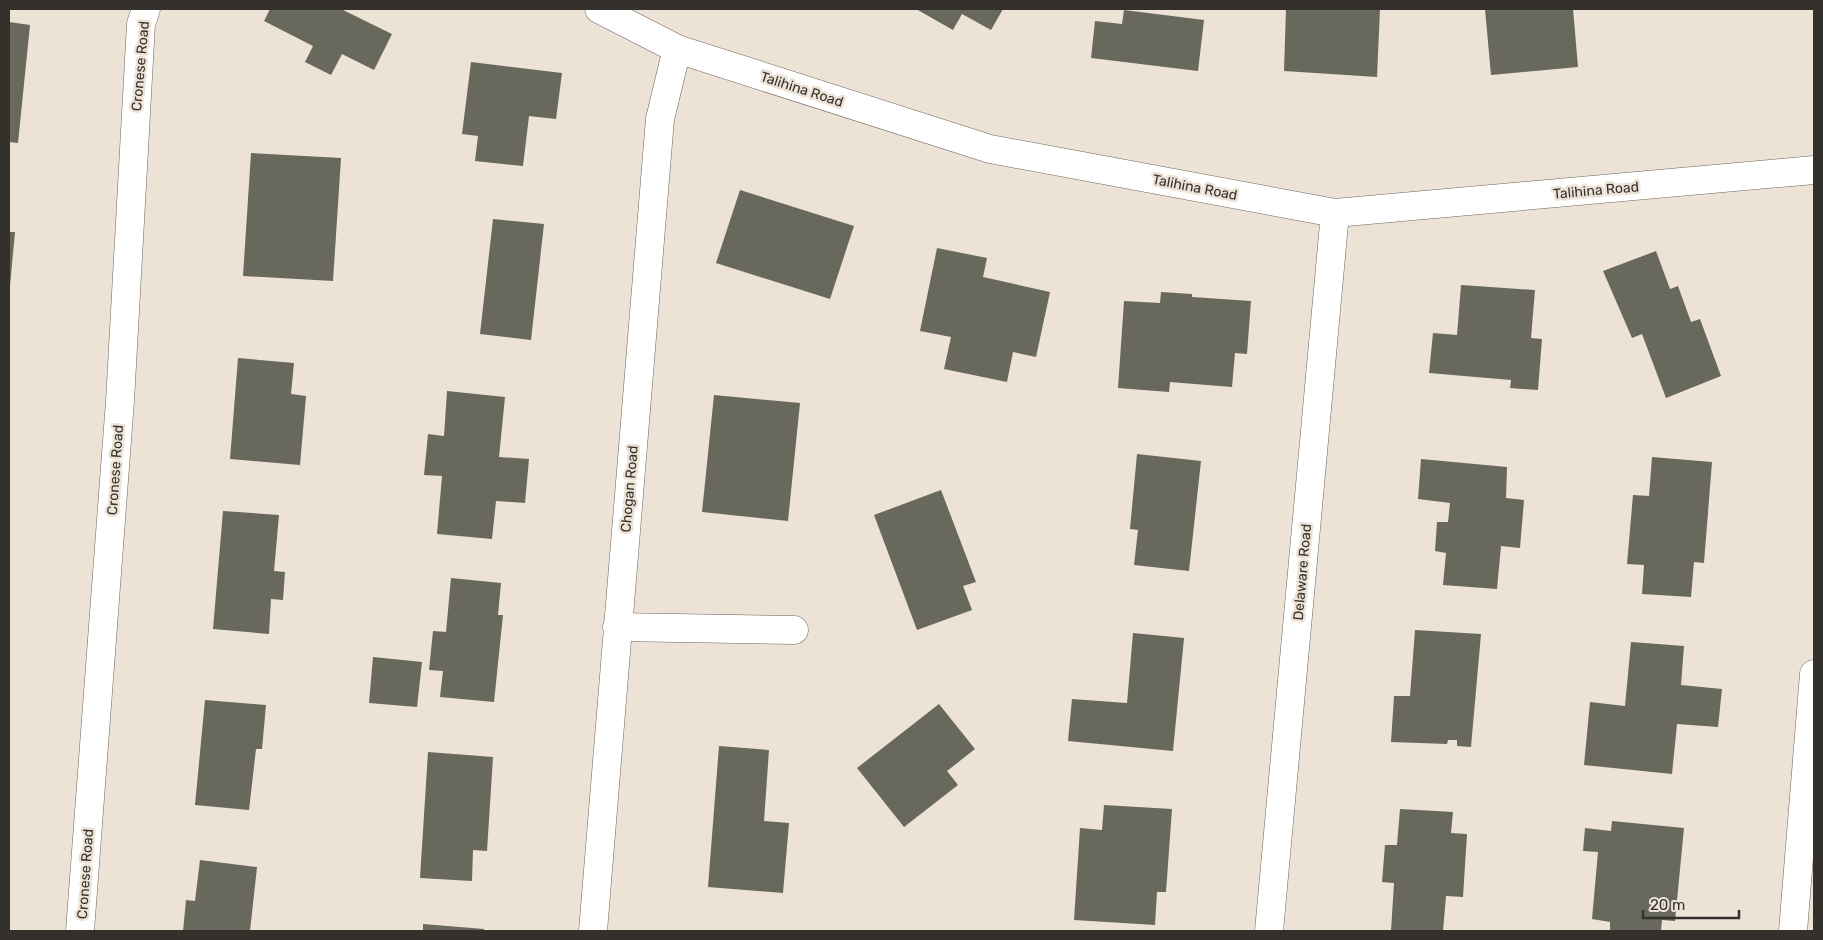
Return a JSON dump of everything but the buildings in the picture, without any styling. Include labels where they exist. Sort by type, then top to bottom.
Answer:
[{"type":"street","name":"Cronese Road","points":[[80,931],[120,401],[141,24],[146,9]]},
{"type":"street","name":"Talihina Road","points":[[599,9],[677,49],[990,149],[1335,213],[1814,170]]},
{"type":"street","name":"Chogan Road","points":[[593,931],[660,119],[677,49]]},
{"type":"street","name":"Delaware Road","points":[[1269,931],[1335,213]]},
{"type":"street","points":[[617,627],[794,630]]},
{"type":"street","points":[[1793,931],[1814,674]]}]
